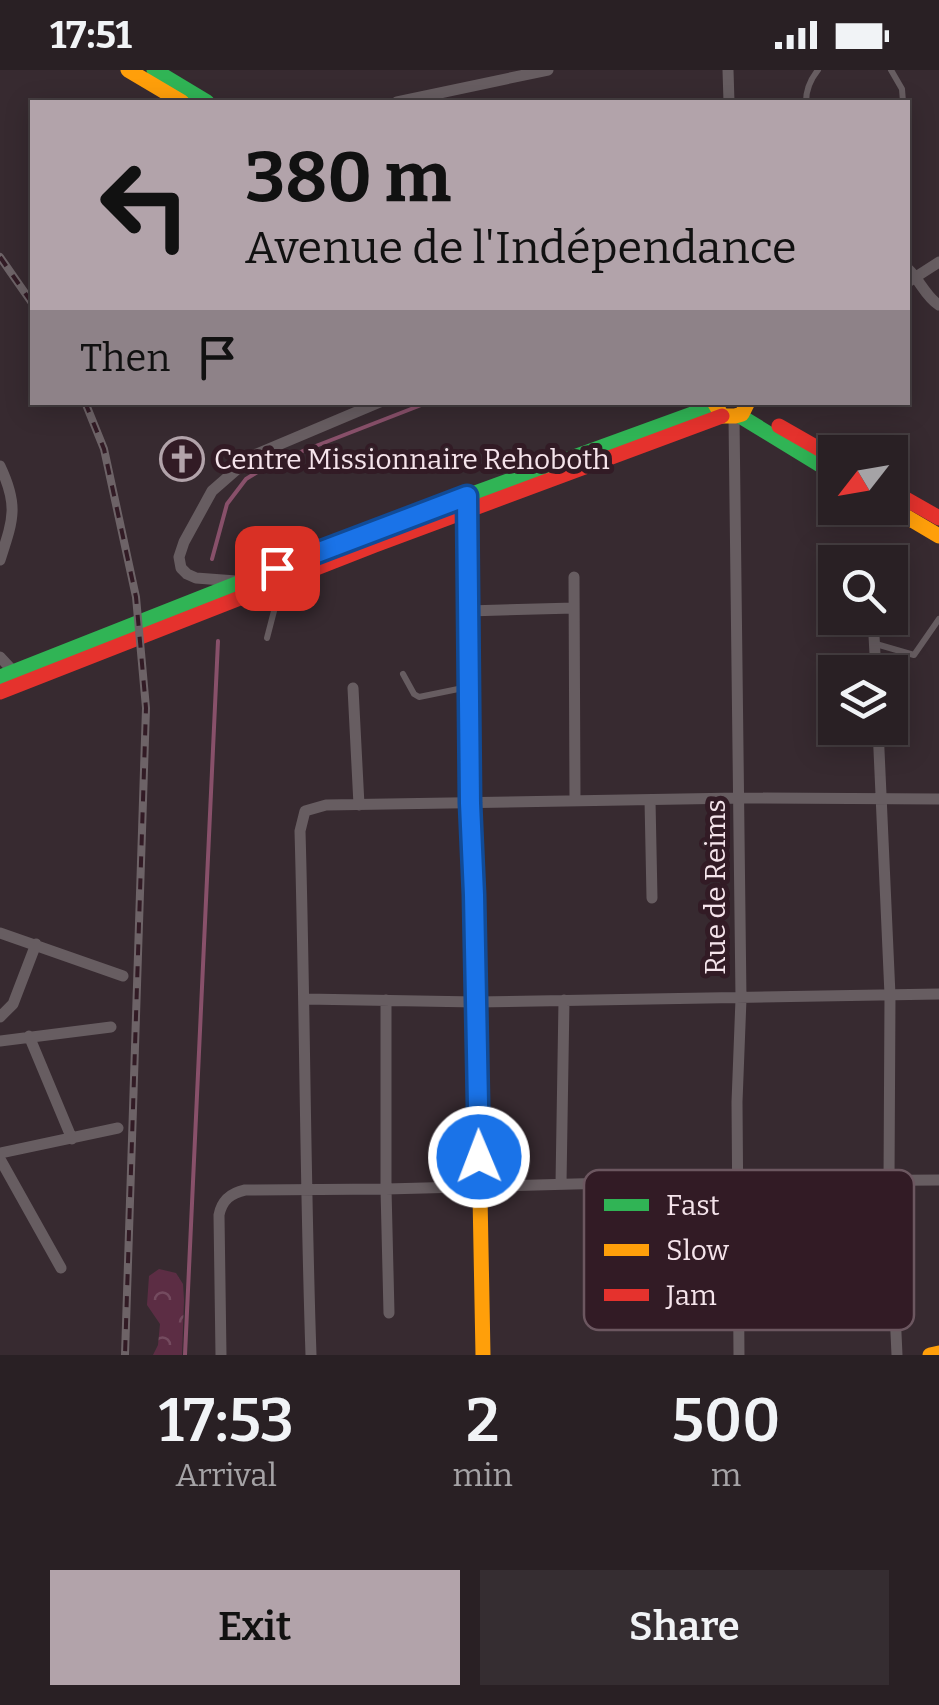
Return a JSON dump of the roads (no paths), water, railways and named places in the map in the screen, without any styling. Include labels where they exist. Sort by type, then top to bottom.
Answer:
[{"type":"main road","points":[[128,70],[155,74],[203,100]]},
{"type":"main road","points":[[155,74],[180,100]]},
{"type":"main road","points":[[176,616],[246,581],[731,410],[818,450]]},
{"type":"main road","points":[[731,410],[818,464]]},
{"type":"main road","points":[[908,500],[939,518]]},
{"type":"main road","points":[[0,692],[130,634],[285,580],[468,503]]},
{"type":"main road","points":[[468,503],[482,1355]]},
{"type":"main road","points":[[908,518],[939,536]]},
{"type":"main road","points":[[6,674],[130,634]]},
{"type":"main road","points":[[930,1355],[939,1353]]},
{"type":"street","points":[[406,100],[548,70]]},
{"type":"street","points":[[728,70],[729,100]]},
{"type":"street","points":[[939,262],[910,276],[939,306]]},
{"type":"street","points":[[246,581],[196,578],[181,568],[179,558],[184,542],[212,490],[252,456],[373,405]]},
{"type":"street","name":"Rue de Reims","points":[[731,410],[740,798],[736,1170]]},
{"type":"street","points":[[0,466],[14,508],[0,560]]},
{"type":"street","points":[[574,576],[575,801]]},
{"type":"street","points":[[468,612],[574,608]]},
{"type":"street","points":[[875,635],[875,655]]},
{"type":"street","points":[[0,657],[6,674]]},
{"type":"street","points":[[353,688],[360,805]]},
{"type":"street","points":[[878,745],[890,994],[889,1170]]},
{"type":"street","points":[[311,1355],[300,830],[305,811],[326,805],[939,799]]},
{"type":"street","points":[[650,800],[652,898]]},
{"type":"street","points":[[0,932],[123,976]]},
{"type":"street","points":[[0,1017],[14,1004],[36,944]]},
{"type":"street","points":[[305,999],[476,1002],[939,994]]},
{"type":"street","points":[[386,1000],[388,1313]]},
{"type":"street","points":[[561,1184],[564,1000]]},
{"type":"street","points":[[0,1041],[112,1026]]},
{"type":"street","points":[[28,1036],[72,1139]]},
{"type":"street","points":[[61,1268],[0,1156],[118,1128]]},
{"type":"street","points":[[914,1181],[939,1180]]},
{"type":"street","points":[[221,1355],[219,1215],[221,1206],[236,1192],[584,1184]]},
{"type":"street","name":"Rue de Reims","points":[[739,1330],[739,1355]]},
{"type":"street","points":[[896,1330],[897,1355]]},
{"type":"lane","points":[[806,100],[811,78],[818,70]]},
{"type":"lane","points":[[891,70],[902,89],[903,100]]},
{"type":"lane","points":[[267,638],[285,580]]},
{"type":"lane","points":[[875,644],[914,655],[939,619]]},
{"type":"lane","points":[[403,674],[419,696],[469,687]]},
{"type":"waterway","points":[[212,559],[227,504],[246,479],[272,463],[421,405]]},
{"type":"waterway","points":[[185,1355],[218,641]]},
{"type":"railway","points":[[0,257],[30,300]]},
{"type":"railway","points":[[86,405],[104,449],[136,597],[146,708],[125,1355]]},
{"type":"place","name":"Centre Missionnaire Rehoboth","points":[[182,459]]}]
